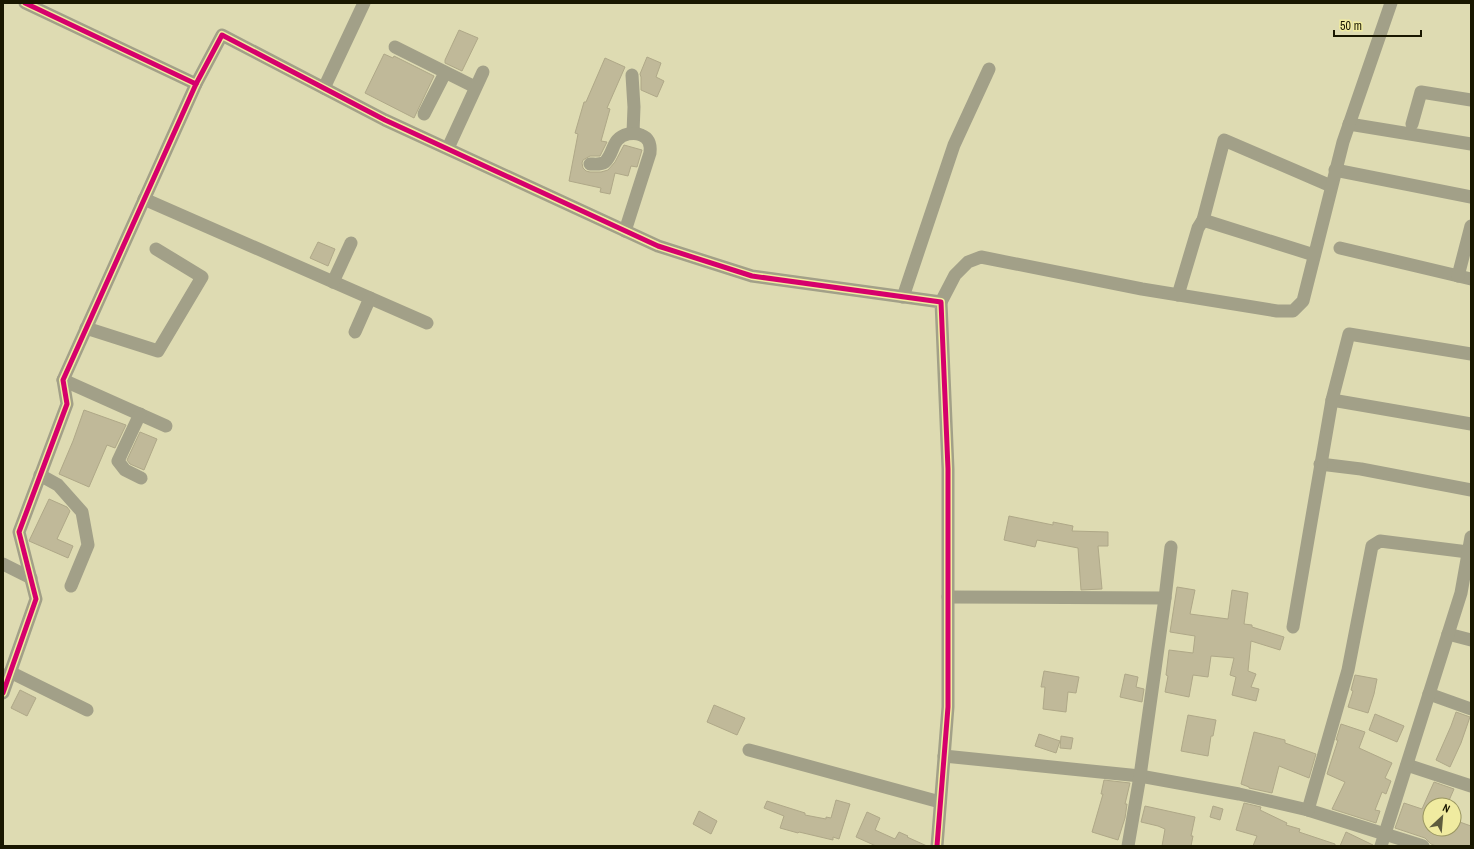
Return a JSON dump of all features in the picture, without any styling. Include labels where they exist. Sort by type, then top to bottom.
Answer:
[{"type":"street","points":[[25,3],[196,84]]},
{"type":"street","points":[[324,88],[364,3]]},
{"type":"street","points":[[936,846],[948,707],[948,469],[941,302],[955,275],[968,262],[981,257],[1277,311],[1293,310],[1303,301],[1349,124],[1390,3]]},
{"type":"street","points":[[3,693],[36,599],[19,532],[67,404],[63,380],[196,84],[222,36],[385,120],[658,246],[752,276],[941,302]]},
{"type":"street","points":[[395,47],[475,88]]},
{"type":"street","points":[[903,297],[954,145],[989,69]]},
{"type":"street","points":[[448,148],[483,72]]},
{"type":"street","points":[[424,114],[445,73]]},
{"type":"street","points":[[632,75],[634,107],[633,133]]},
{"type":"street","points":[[1412,124],[1421,92],[1471,100]]},
{"type":"street","points":[[1349,124],[1471,144]]},
{"type":"street","points":[[590,164],[601,164],[606,161],[617,140],[623,135],[633,133],[642,135],[648,139],[650,153],[625,230]]},
{"type":"street","points":[[1178,294],[1198,228],[1203,220],[1224,140],[1332,186]]},
{"type":"street","points":[[1336,170],[1471,197]]},
{"type":"street","points":[[144,199],[427,323]]},
{"type":"street","points":[[1203,220],[1314,255]]},
{"type":"street","points":[[1458,276],[1471,226]]},
{"type":"street","points":[[333,282],[351,243]]},
{"type":"street","points":[[1340,248],[1471,279]]},
{"type":"street","points":[[86,328],[158,351],[202,277],[156,249]]},
{"type":"street","points":[[355,332],[370,298]]},
{"type":"street","points":[[1293,627],[1332,400],[1349,334],[1471,354]]},
{"type":"street","points":[[63,380],[166,426]]},
{"type":"street","points":[[1332,400],[1471,424]]},
{"type":"street","points":[[140,414],[118,461],[125,470],[141,478]]},
{"type":"street","points":[[1320,464],[1361,469],[1471,490]]},
{"type":"street","points":[[40,475],[58,485],[82,512],[88,545],[71,586]]},
{"type":"street","points":[[1383,840],[1460,594],[1471,537]]},
{"type":"street","points":[[1308,810],[1348,670],[1372,546],[1380,541],[1468,552]]},
{"type":"street","points":[[1128,846],[1140,776],[1171,547]]},
{"type":"street","points":[[3,564],[31,578]]},
{"type":"street","points":[[948,597],[1165,598]]},
{"type":"street","points":[[1448,634],[1471,640]]},
{"type":"street","points":[[10,672],[87,710]]},
{"type":"street","points":[[1429,694],[1471,708]]},
{"type":"street","points":[[749,750],[940,802]]},
{"type":"street","points":[[944,756],[1140,776],[1239,794],[1308,810],[1383,840],[1423,846]]},
{"type":"street","points":[[1407,765],[1471,786]]},
{"type":"building","points":[[459,30],[478,38],[462,71],[445,63]]},
{"type":"building","points":[[384,54],[393,58],[394,56],[434,76],[414,118],[365,93]]},
{"type":"building","points":[[647,57],[661,63],[656,77],[664,81],[657,97],[641,90],[640,74]]},
{"type":"building","points":[[605,58],[625,67],[607,108],[610,109],[601,141],[607,142],[600,156],[590,156],[583,160],[583,168],[590,172],[601,172],[608,170],[615,162],[624,145],[642,150],[637,167],[631,166],[628,176],[615,173],[610,194],[600,192],[601,188],[569,181],[578,134],[575,133],[584,102],[586,102]]},
{"type":"building","points":[[318,242],[335,249],[328,266],[310,258]]},
{"type":"building","points":[[84,410],[126,425],[115,448],[107,445],[89,487],[59,474]]},
{"type":"building","points":[[140,432],[157,439],[144,470],[130,464],[127,460]]},
{"type":"building","points":[[49,499],[67,507],[70,511],[57,539],[73,546],[68,558],[29,541]]},
{"type":"building","points":[[1009,516],[1053,525],[1053,522],[1073,526],[1072,531],[1108,532],[1108,546],[1098,546],[1102,589],[1081,590],[1078,548],[1037,540],[1035,547],[1004,540]]},
{"type":"building","points":[[1177,587],[1195,590],[1190,614],[1228,619],[1232,590],[1248,593],[1244,624],[1252,625],[1252,627],[1284,637],[1280,650],[1251,641],[1248,671],[1256,674],[1251,687],[1259,689],[1256,701],[1232,695],[1236,677],[1230,675],[1234,658],[1211,656],[1208,677],[1193,675],[1189,697],[1165,692],[1168,676],[1166,675],[1169,650],[1193,653],[1195,636],[1170,632]]},
{"type":"building","points":[[1044,671],[1079,677],[1076,693],[1068,692],[1066,712],[1043,709],[1045,687],[1041,687]]},
{"type":"building","points":[[1125,674],[1138,677],[1136,687],[1144,689],[1142,702],[1120,697]]},
{"type":"building","points":[[1355,675],[1377,679],[1368,713],[1348,707],[1353,691],[1351,690]]},
{"type":"building","points":[[20,690],[36,698],[27,716],[11,708]]},
{"type":"building","points":[[714,705],[745,718],[737,735],[707,722]]},
{"type":"building","points":[[1456,712],[1470,717],[1461,743],[1450,767],[1436,760]]},
{"type":"building","points":[[1375,714],[1404,726],[1397,742],[1369,730]]},
{"type":"building","points":[[1188,715],[1216,720],[1213,736],[1211,736],[1208,756],[1181,751]]},
{"type":"building","points":[[1341,724],[1365,732],[1359,748],[1392,763],[1385,778],[1391,781],[1386,794],[1382,792],[1375,810],[1380,811],[1376,823],[1332,809],[1345,782],[1327,774],[1338,740],[1336,740]]},
{"type":"building","points":[[1254,732],[1285,740],[1285,743],[1316,754],[1309,778],[1279,766],[1272,793],[1249,788],[1241,784]]},
{"type":"building","points":[[1039,734],[1060,741],[1056,753],[1035,746]]},
{"type":"building","points":[[1061,736],[1073,738],[1071,749],[1060,748]]},
{"type":"building","points":[[1104,780],[1130,783],[1125,804],[1127,804],[1125,818],[1118,840],[1092,832],[1103,794],[1101,794]]},
{"type":"building","points":[[1434,782],[1454,789],[1450,797],[1427,797]]},
{"type":"building","points":[[836,800],[850,804],[839,839],[833,837],[833,840],[780,828],[784,816],[764,808],[767,801],[805,813],[805,815],[826,819],[826,817],[831,818]]},
{"type":"building","points":[[1244,803],[1261,807],[1260,810],[1287,823],[1286,825],[1300,829],[1299,832],[1335,844],[1335,846],[1253,846],[1257,836],[1236,830]]},
{"type":"building","points":[[1404,803],[1422,809],[1422,837],[1395,828]]},
{"type":"building","points":[[1145,806],[1195,817],[1191,836],[1193,836],[1191,846],[1162,846],[1165,829],[1141,822]]},
{"type":"building","points":[[1213,806],[1223,809],[1220,820],[1210,817]]},
{"type":"building","points":[[699,811],[717,821],[711,834],[693,824]]},
{"type":"building","points":[[867,812],[880,818],[875,830],[895,839],[899,832],[927,846],[876,846],[856,837]]},
{"type":"building","points":[[1462,823],[1471,826],[1471,846],[1436,846],[1431,844],[1422,837],[1462,837]]},
{"type":"building","points":[[1346,832],[1373,845],[1373,846],[1340,846]]},
{"type":"cycle path","points":[[3,693],[36,599],[19,532],[67,404],[63,380],[196,84],[25,3]]},
{"type":"cycle path","points":[[196,84],[222,35],[385,120],[658,246],[752,276],[941,302],[948,469],[948,707],[937,846]]}]
